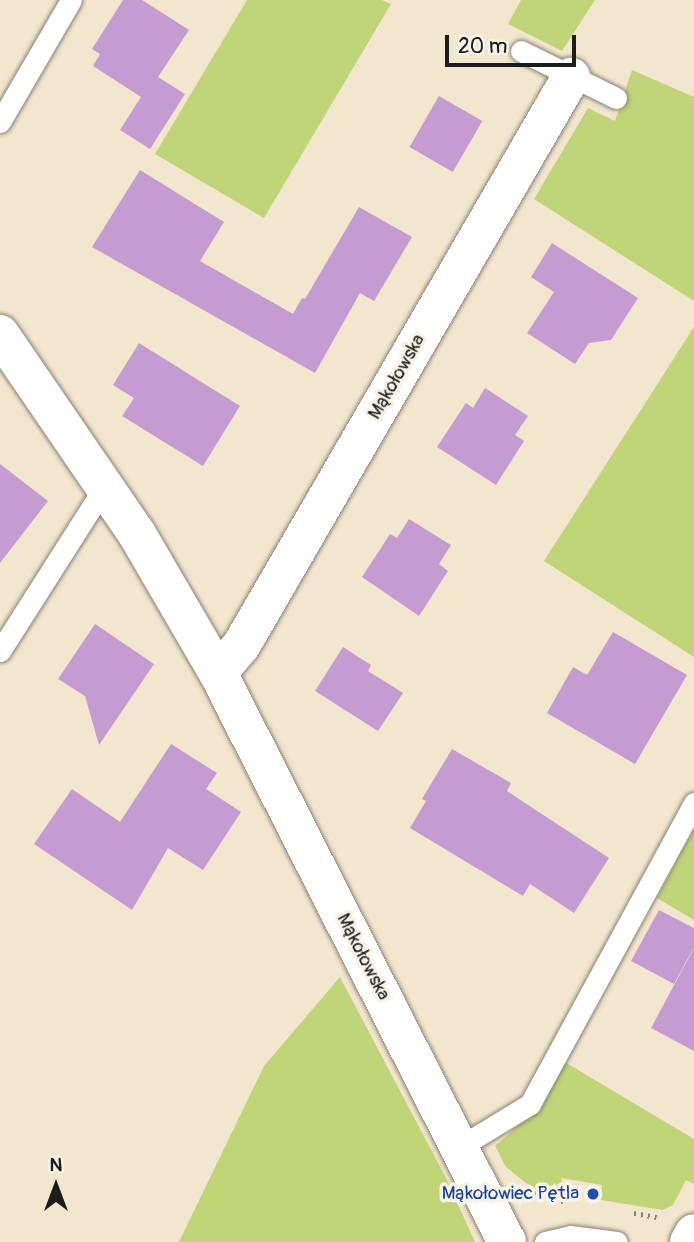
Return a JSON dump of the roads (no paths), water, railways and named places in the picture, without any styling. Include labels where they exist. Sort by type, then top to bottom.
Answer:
[{"type":"street","name":"Mąkołowska","points":[[218,673],[241,646],[571,77]]},
{"type":"street","name":"Mąkołowska","points":[[0,334],[137,534],[218,673],[461,1146],[507,1242]]},
{"type":"street","points":[[689,1242],[694,1233]]},
{"type":"lane","points":[[0,122],[71,0]]},
{"type":"lane","points":[[521,51],[616,98]]},
{"type":"lane","points":[[0,652],[106,486]]},
{"type":"lane","points":[[461,1146],[530,1104],[694,803]]},
{"type":"lane","points":[[545,1242],[570,1236],[617,1242]]},
{"type":"place","name":"Mąkołowiec Pętla","points":[[593,1194]]}]
